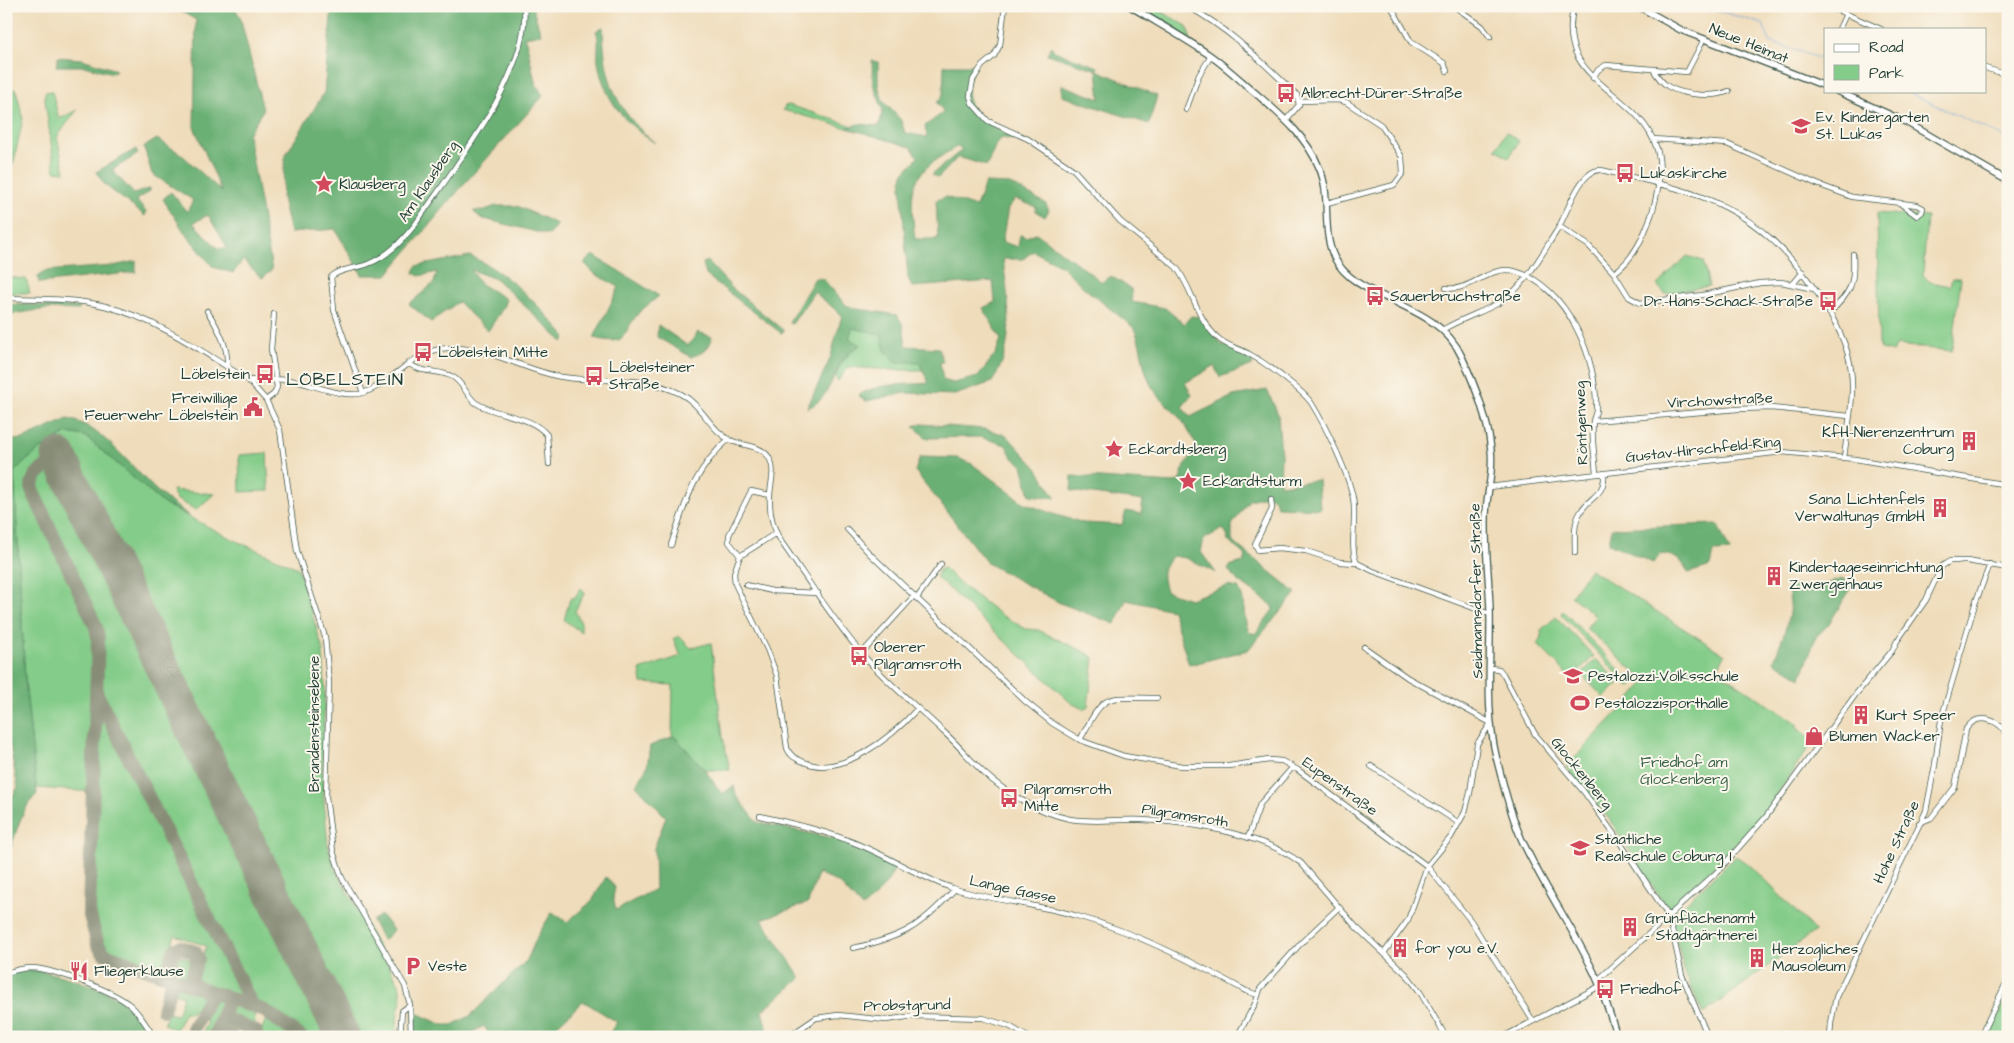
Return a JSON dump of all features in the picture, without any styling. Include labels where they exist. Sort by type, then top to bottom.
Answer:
[{"type":"street","name":"Am Klausberg","points":[[363,393],[336,315],[331,278],[338,272],[369,264],[382,257],[400,243],[414,226],[497,102],[523,37],[524,6]]},
{"type":"street","points":[[1005,6],[1000,45],[994,56],[982,66],[973,80],[970,96],[972,103],[988,122],[1032,142],[1083,178],[1105,207],[1176,267],[1185,279],[1202,318],[1217,338],[1252,355],[1304,394],[1313,406],[1349,481],[1355,508],[1354,549],[1357,563]]},
{"type":"street","name":"Seidmannsdorfer Straße","points":[[1130,6],[1211,56],[1286,120],[1305,142],[1319,166],[1325,183],[1329,241],[1335,259],[1346,272],[1367,287],[1432,320],[1444,329],[1462,356],[1485,419],[1491,450],[1492,471],[1486,522],[1490,614],[1491,723],[1503,783],[1520,835],[1599,983],[1617,1037]]},
{"type":"street","points":[[1187,6],[1214,21],[1236,37],[1297,95],[1299,101],[1296,109],[1286,120]]},
{"type":"street","points":[[1391,6],[1411,42],[1444,63],[1447,71]]},
{"type":"street","points":[[1454,6],[1482,26],[1490,38]]},
{"type":"street","points":[[1574,6],[1570,28],[1574,50],[1580,64],[1593,78],[1636,114],[1653,139],[1657,151],[1659,184],[1643,238],[1623,266],[1614,274]]},
{"type":"street","name":"Neue Heimat","points":[[1638,6],[1668,23],[1704,39],[1824,86]]},
{"type":"street","points":[[1828,6],[1879,28]]},
{"type":"street","points":[[1840,28],[1846,14]]},
{"type":"street","points":[[1593,78],[1598,70],[1606,65],[1687,72],[1704,39]]},
{"type":"street","points":[[1186,110],[1198,75],[1211,56]]},
{"type":"street","points":[[1986,68],[2008,75]]},
{"type":"street","points":[[1653,69],[1664,83],[1678,90],[1718,94],[1729,91]]},
{"type":"street","points":[[1839,92],[1906,122],[2008,181]]},
{"type":"street","points":[[1299,101],[1338,100],[1346,102],[1380,125],[1402,157],[1403,174],[1394,185],[1327,203]]},
{"type":"street","points":[[1653,139],[1727,144],[1817,184],[1852,197],[1901,204]]},
{"type":"street","points":[[1444,329],[1504,300],[1526,277],[1560,227],[1580,186],[1592,171],[1601,170],[1707,197],[1740,214],[1775,241],[1803,272],[1829,313],[1847,352],[1852,370],[1844,458]]},
{"type":"street","points":[[1560,227],[1588,244],[1614,274],[1629,297],[1644,303],[1760,283],[1794,284],[1814,289]]},
{"type":"street","points":[[1829,313],[1841,302],[1853,284],[1853,254]]},
{"type":"street","points":[[1446,288],[1456,290],[1505,270],[1514,271],[1526,277]]},
{"type":"street","points":[[1794,284],[1803,272]]},
{"type":"street","name":"Röntgenweg","points":[[1526,277],[1549,291],[1563,304],[1588,353],[1596,410],[1593,421],[1596,474]]},
{"type":"street","points":[[6,298],[61,300],[92,304],[127,312],[175,335],[248,380],[298,381],[345,394],[363,393],[427,353],[456,348],[493,355],[563,377],[627,379],[653,383],[691,400],[729,439],[709,459],[697,475],[671,545]]},
{"type":"street","points":[[207,311],[222,339],[227,356],[226,367]]},
{"type":"street","points":[[266,400],[275,392],[271,349],[274,314]]},
{"type":"street","points":[[409,363],[416,369],[434,371],[453,377],[476,402],[524,420],[539,428],[547,436],[548,464]]},
{"type":"street","name":"Brandensteinsebene","points":[[248,380],[266,400],[280,430],[284,447],[292,526],[297,551],[316,606],[328,651],[330,683],[326,798],[332,851],[342,878],[405,986],[410,1005],[411,1037]]},
{"type":"street","name":"Virchowstraße","points":[[1593,421],[1738,409],[1790,410],[1849,416]]},
{"type":"street","name":"Pilgramsroth","points":[[729,439],[758,448],[767,455],[773,470],[770,510],[776,533],[862,654],[918,709],[952,739],[988,777],[1020,798],[1048,812],[1088,821],[1165,822],[1248,838],[1276,847],[1301,863],[1338,908],[1384,952],[1420,992],[1446,1037]]},
{"type":"street","name":"Gustav-Hirschfeld-Ring","points":[[1489,487],[1768,453],[1844,458],[2008,485]]},
{"type":"street","points":[[1575,553],[1575,528],[1579,514],[1599,493],[1604,481],[1604,473]]},
{"type":"street","points":[[740,556],[729,542],[729,535],[751,491],[770,495]]},
{"type":"street","points":[[1271,499],[1272,509],[1255,544],[1256,549],[1279,548],[1306,551],[1340,562],[1357,563],[1382,575],[1490,614]]},
{"type":"street","name":"Eupenstraße","points":[[847,529],[915,597],[1035,710],[1080,740],[1124,756],[1182,766],[1229,766],[1269,760],[1282,761],[1298,770],[1427,866],[1471,921],[1532,1021]]},
{"type":"street","points":[[776,533],[740,556],[734,573],[772,659],[781,695],[787,748],[795,759],[814,766],[835,765],[866,752],[890,736],[918,709]]},
{"type":"street","points":[[1503,1037],[1599,983],[1731,857],[1774,807],[1856,694],[1892,651],[1926,600],[1942,566],[1947,562],[1956,561],[1990,564],[2008,568]]},
{"type":"street","points":[[862,654],[915,597],[941,564]]},
{"type":"street","name":"Hohe Straße","points":[[1830,1037],[1830,1023],[1836,997],[1929,801],[1941,720],[1975,604],[1990,564]]},
{"type":"street","points":[[740,584],[772,591],[818,593]]},
{"type":"street","points":[[1364,647],[1408,678],[1491,723],[1478,740],[1470,793],[1459,823],[1451,837],[1427,866],[1408,920],[1384,952]]},
{"type":"street","name":"Glockenberg","points":[[1490,668],[1496,668],[1503,674],[1536,734],[1584,792],[1657,896],[1669,917],[1682,975],[1708,1037]]},
{"type":"street","points":[[1080,740],[1102,703],[1114,698],[1157,698]]},
{"type":"street","points":[[1919,823],[1931,818],[1955,787],[1966,729],[1970,724],[1982,719],[1993,720],[2000,724],[2008,736]]},
{"type":"street","points":[[1371,766],[1459,823]]},
{"type":"street","points":[[1248,838],[1260,804],[1293,767]]},
{"type":"street","name":"Lange Gasse","points":[[760,816],[845,839],[879,853],[923,877],[955,889],[1060,911],[1131,934],[1177,953],[1258,995]]},
{"type":"street","points":[[853,948],[905,933],[932,913],[955,889]]},
{"type":"street","points":[[1237,1037],[1260,988],[1285,960],[1338,908]]},
{"type":"street","points":[[6,973],[16,969],[33,968],[48,971],[97,988],[131,1006],[154,1037]]},
{"type":"street","points":[[1980,1037],[2008,979]]},
{"type":"street","points":[[400,1037],[402,1011],[410,1005]]},
{"type":"street","name":"Probstgrund","points":[[788,1037],[816,1018],[838,1015],[886,1020],[914,1016],[983,1018],[1009,1026],[1028,1037]]},
{"type":"green space","points":[[172,6],[233,6],[240,16],[263,110],[248,134],[272,270],[262,278],[243,260],[233,273],[213,267],[185,233],[163,199],[171,192],[187,212],[193,200],[152,174],[144,147],[157,139],[181,154],[222,192],[194,127],[196,20]],"holes":[[[208,215],[227,247],[219,249],[193,223]]]},
{"type":"green space","points":[[332,6],[532,6],[541,34],[524,37],[535,82],[543,96],[464,184],[387,275],[362,275],[335,229],[290,233],[282,198],[285,156],[324,93]]},
{"type":"green space","points":[[1137,6],[1151,6],[1187,26],[1191,40]]},
{"type":"green space","points":[[603,27],[606,62],[614,92],[630,118],[655,143],[625,119],[605,88],[598,62],[596,31]]},
{"type":"green space","points":[[1051,46],[1054,51],[1098,67],[1097,70],[1047,54]]},
{"type":"green space","points":[[58,57],[82,59],[116,70],[113,73],[84,66],[56,66]]},
{"type":"green space","points":[[872,61],[878,62],[878,85],[883,101],[901,120],[905,133],[927,137],[925,126],[944,112],[937,103],[943,95],[944,65],[977,65],[969,80],[967,94],[971,105],[978,115],[988,123],[1027,141],[1002,138],[996,144],[987,166],[958,157],[938,178],[932,174],[962,150],[958,146],[930,165],[921,173],[913,193],[912,206],[915,239],[938,239],[936,200],[946,197],[976,207],[985,183],[1010,184],[1045,203],[1049,210],[1045,217],[1035,211],[1036,207],[1015,199],[1008,208],[1002,242],[1018,247],[1020,235],[1026,237],[1036,233],[1102,282],[1111,276],[1131,289],[1132,302],[1165,308],[1184,324],[1191,316],[1200,317],[1221,344],[1251,356],[1253,365],[1220,377],[1214,366],[1185,383],[1192,395],[1182,407],[1190,417],[1233,396],[1267,390],[1278,414],[1281,456],[1280,485],[1318,480],[1320,509],[1277,507],[1276,502],[1270,495],[1249,500],[1232,525],[1232,541],[1296,593],[1248,650],[1189,665],[1172,610],[1126,600],[1115,624],[1060,603],[987,563],[915,471],[920,457],[958,458],[972,464],[1024,503],[1084,523],[1122,525],[1126,511],[1141,514],[1143,501],[1071,491],[1072,476],[1173,483],[1180,480],[1183,469],[1197,446],[1183,422],[1157,394],[1150,383],[1139,340],[1133,327],[1083,287],[1062,266],[1033,251],[1023,259],[1003,259],[1008,306],[1008,337],[1000,368],[992,382],[955,395],[905,393],[866,401],[858,395],[886,386],[929,383],[919,362],[895,362],[885,350],[881,334],[852,328],[849,339],[860,345],[842,361],[829,388],[820,400],[807,408],[830,359],[842,315],[814,292],[792,324],[789,322],[815,278],[823,279],[846,305],[853,308],[897,315],[903,325],[906,346],[939,348],[943,362],[940,362],[943,380],[953,383],[978,377],[996,353],[1001,339],[983,308],[995,302],[993,281],[912,287],[908,278],[901,187],[903,174],[918,157],[911,147],[847,128],[858,124],[879,126],[883,110],[873,84]],"holes":[[[1223,529],[1227,534],[1228,541],[1246,556],[1244,562],[1231,565],[1228,570],[1237,580],[1273,606],[1273,610],[1255,634],[1249,632],[1241,593],[1238,588],[1228,586],[1190,599],[1166,591],[1164,585],[1164,568],[1173,556],[1186,558],[1216,573],[1201,552],[1204,539]]]},
{"type":"green space","points":[[1097,70],[1157,96],[1149,124],[1062,96],[1062,85],[1100,99]]},
{"type":"green space","points":[[16,89],[23,119],[13,165],[6,163],[6,90]]},
{"type":"green space","points":[[52,91],[59,119],[77,110],[57,137],[65,172],[55,171],[45,100],[45,92]]},
{"type":"green space","points":[[789,105],[853,126],[847,128],[783,110],[785,106]]},
{"type":"green space","points":[[1506,132],[1519,141],[1509,158],[1496,149]]},
{"type":"green space","points":[[136,149],[138,154],[112,170],[134,194],[150,188],[150,191],[136,200],[146,212],[145,216],[105,185],[96,172]]},
{"type":"green space","points":[[496,206],[517,206],[557,224],[549,235],[480,218],[473,211],[482,211]]},
{"type":"green space","points":[[1877,213],[1927,217],[1923,275],[1930,282],[1950,286],[1952,278],[1961,278],[1952,351],[1897,345],[1893,352],[1881,349],[1879,343]]},
{"type":"green space","points":[[593,255],[659,296],[639,312],[619,340],[594,338],[619,287],[595,274],[584,263]]},
{"type":"green space","points":[[470,256],[498,272],[522,291],[566,337],[563,342],[496,279],[471,270],[479,283],[506,299],[503,308],[488,331],[458,302],[431,322],[409,304],[434,283],[437,272],[419,276],[414,273],[416,266]]},
{"type":"green space","points":[[1687,256],[1703,261],[1709,286],[1665,294],[1657,285]]},
{"type":"green space","points":[[136,261],[136,272],[39,283],[38,277],[44,271],[113,266]]},
{"type":"green space","points":[[707,261],[733,289],[784,331],[781,333],[706,275],[703,263]]},
{"type":"green space","points":[[6,277],[26,279],[30,293],[6,293]]},
{"type":"green space","points":[[6,304],[79,307],[79,310],[46,309],[6,315]]},
{"type":"green space","points":[[658,325],[688,346],[698,332],[712,337],[711,341],[705,350],[691,357],[657,337]]},
{"type":"green space","points":[[852,328],[882,333],[885,350],[919,362],[923,370],[848,367],[838,381],[835,377],[842,363],[860,345],[849,339]]},
{"type":"green space","points":[[68,419],[92,429],[104,438],[157,491],[188,515],[164,504],[85,436],[67,433],[39,450],[14,471],[25,680],[37,794],[22,817],[6,858],[6,807],[18,787],[6,728],[6,441],[23,439]]},
{"type":"green space","points":[[921,424],[984,429],[1006,435],[1037,468],[1056,498],[1030,495],[1022,465],[1012,457],[1006,445],[980,437],[926,438],[914,426]]},
{"type":"green space","points":[[67,433],[85,436],[164,504],[234,540],[298,568],[323,650],[325,687],[322,779],[328,846],[336,871],[399,984],[402,1000],[398,1010],[396,1037],[258,1037],[265,1022],[265,1006],[200,984],[196,980],[206,946],[175,935],[165,964],[159,967],[107,950],[99,937],[94,920],[91,875],[96,792],[36,788],[25,680],[14,471],[39,450]]},
{"type":"green space","points":[[267,453],[269,491],[240,492],[239,455]]},
{"type":"green space","points":[[172,490],[214,494],[196,510],[176,499]]},
{"type":"green space","points":[[1717,524],[1730,551],[1714,552],[1711,566],[1688,573],[1684,565],[1674,557],[1661,554],[1653,563],[1609,543],[1612,528]]},
{"type":"green space","points":[[944,568],[959,583],[1001,615],[1026,629],[1038,630],[1094,658],[1088,706],[1084,709],[1071,703],[936,577],[940,569]]},
{"type":"green space","name":"Friedhof am Glockenberg","points":[[1590,569],[1725,655],[1716,670],[1798,724],[1796,727],[1814,740],[1765,813],[1708,874],[1668,910],[1609,819],[1566,767],[1646,682],[1586,628],[1596,616],[1571,596]]},
{"type":"green space","points":[[1842,579],[1854,584],[1828,625],[1816,637],[1801,678],[1774,661],[1789,615],[1790,605],[1787,585],[1815,587]]},
{"type":"green space","points":[[581,588],[585,592],[575,611],[581,623],[581,632],[564,620],[570,599],[575,597]]},
{"type":"green space","points":[[1563,611],[1633,684],[1630,687],[1561,614]]},
{"type":"green space","points":[[1556,617],[1594,656],[1571,678],[1537,644],[1542,639],[1541,630]]},
{"type":"green space","points":[[679,636],[691,648],[711,643],[723,737],[730,770],[705,770],[672,735],[673,685],[642,683],[640,670],[681,656],[673,639]]},
{"type":"green space","points":[[1596,659],[1619,683],[1604,698],[1581,674]]},
{"type":"green space","points":[[674,736],[705,770],[722,794],[734,786],[736,795],[757,822],[846,841],[896,865],[882,889],[862,908],[840,884],[818,873],[808,903],[762,919],[801,978],[762,1011],[769,1037],[607,1037],[617,1022],[583,1001],[545,1037],[491,1037],[484,1026],[464,1037],[413,1037],[414,1012],[443,1025],[452,1025],[470,1016],[527,960],[537,937],[552,912],[567,922],[592,901],[606,877],[615,887],[613,898],[616,910],[655,889],[654,848],[666,817],[636,785],[647,767],[650,746]]},
{"type":"green space","points":[[1736,856],[1753,868],[1815,931],[1703,1014],[1685,973],[1671,917]]},
{"type":"green space","points":[[381,915],[393,930],[383,941],[372,921]]},
{"type":"green space","points":[[177,955],[192,960],[187,974],[183,978],[174,975],[172,970]]},
{"type":"green space","points":[[29,969],[68,978],[111,994],[136,1012],[153,1037],[6,1037],[6,974]]},
{"type":"green space","points":[[176,985],[199,993],[204,1002],[190,1013],[185,1012],[176,1030],[164,1024],[168,1013],[177,1015],[183,996],[170,991]]},
{"type":"green space","points":[[2008,996],[2008,1037],[1988,1037]]},
{"type":"green space","points":[[218,999],[221,1001],[221,1007],[209,1037],[201,1037],[207,1022],[204,1016],[213,1001]]},
{"type":"green space","points":[[232,1005],[253,1012],[254,1024],[249,1026],[229,1018],[227,1014]]},
{"type":"waterway","points":[[1702,6],[1763,24],[1770,42],[1824,60]]},
{"type":"waterway","points":[[1907,92],[2008,139]]},
{"type":"taxiway","points":[[62,462],[41,470],[34,478],[32,490],[96,627],[98,638],[89,912],[98,945],[105,954],[265,1011],[301,1037]]},
{"type":"taxiway","points":[[97,694],[253,1007]]},
{"type":"taxiway","points":[[166,975],[174,951],[180,947],[195,952],[198,958],[189,985]]},
{"type":"taxiway","points":[[163,1010],[172,980]]},
{"type":"taxiway","points":[[193,1029],[211,993]]},
{"type":"taxiway","points":[[214,1037],[229,999]]},
{"type":"taxiway","points":[[222,1017],[256,1032]]},
{"type":"taxiway","points":[[217,1030],[232,1037]]},
{"type":"runway","points":[[59,456],[343,1037]]},
{"type":"place","name":"Albrecht-Dürer-Straße","points":[[1286,93]]},
{"type":"place","name":"Ev. Kindergarten St. Lukas","points":[[1801,126]]},
{"type":"place","name":"Lukaskirche","points":[[1625,173]]},
{"type":"place","name":"Klausberg","points":[[324,184]]},
{"type":"place","name":"Sauerbruchstraße","points":[[1375,296]]},
{"type":"place","name":"Dr.-Hans-Schack-Straße","points":[[1828,301]]},
{"type":"place","name":"Löbelstein Mitte","points":[[423,352]]},
{"type":"place","name":"Löbelstein","points":[[265,374]]},
{"type":"place","name":"Löbelsteiner Straße","points":[[594,376]]},
{"type":"place","name":"Freiwillige Feuerwehr Löbelstein","points":[[253,407]]},
{"type":"place","name":"KfH-Nierenzentrum Coburg","points":[[1969,441]]},
{"type":"place","name":"Eckardtsberg","points":[[1114,449]]},
{"type":"place","name":"Eckardtsturm","points":[[1188,481]]},
{"type":"place","name":"Sana Lichtenfels Verwaltungs GmbH","points":[[1940,508]]},
{"type":"place","name":"Kindertageseinrichtung Zwergenhaus","points":[[1774,576]]},
{"type":"place","name":"Oberer Pilgramsroth","points":[[859,656]]},
{"type":"place","name":"Pestalozzi-Volksschule","points":[[1573,676]]},
{"type":"place","name":"Pestalozzisporthalle","points":[[1580,703]]},
{"type":"place","name":"Kurt Speer","points":[[1861,715]]},
{"type":"place","name":"Blumen Wacker","points":[[1814,736]]},
{"type":"place","name":"Pilgramsroth Mitte","points":[[1009,798]]},
{"type":"place","name":"Staatliche Realschule Coburg I","points":[[1580,848]]},
{"type":"place","name":"Grünflächenamt - Stadtgärtnerei","points":[[1630,927]]},
{"type":"place","name":"for you e.V.","points":[[1400,948]]},
{"type":"place","name":"Herzogliches Mausoleum","points":[[1757,958]]},
{"type":"place","name":"Veste","points":[[413,966]]},
{"type":"place","name":"Fliegerklause","points":[[79,971]]},
{"type":"place","name":"Friedhof","points":[[1605,989]]},
{"type":"district","name":"LÖBELSTEIN","points":[[345,379]]}]
